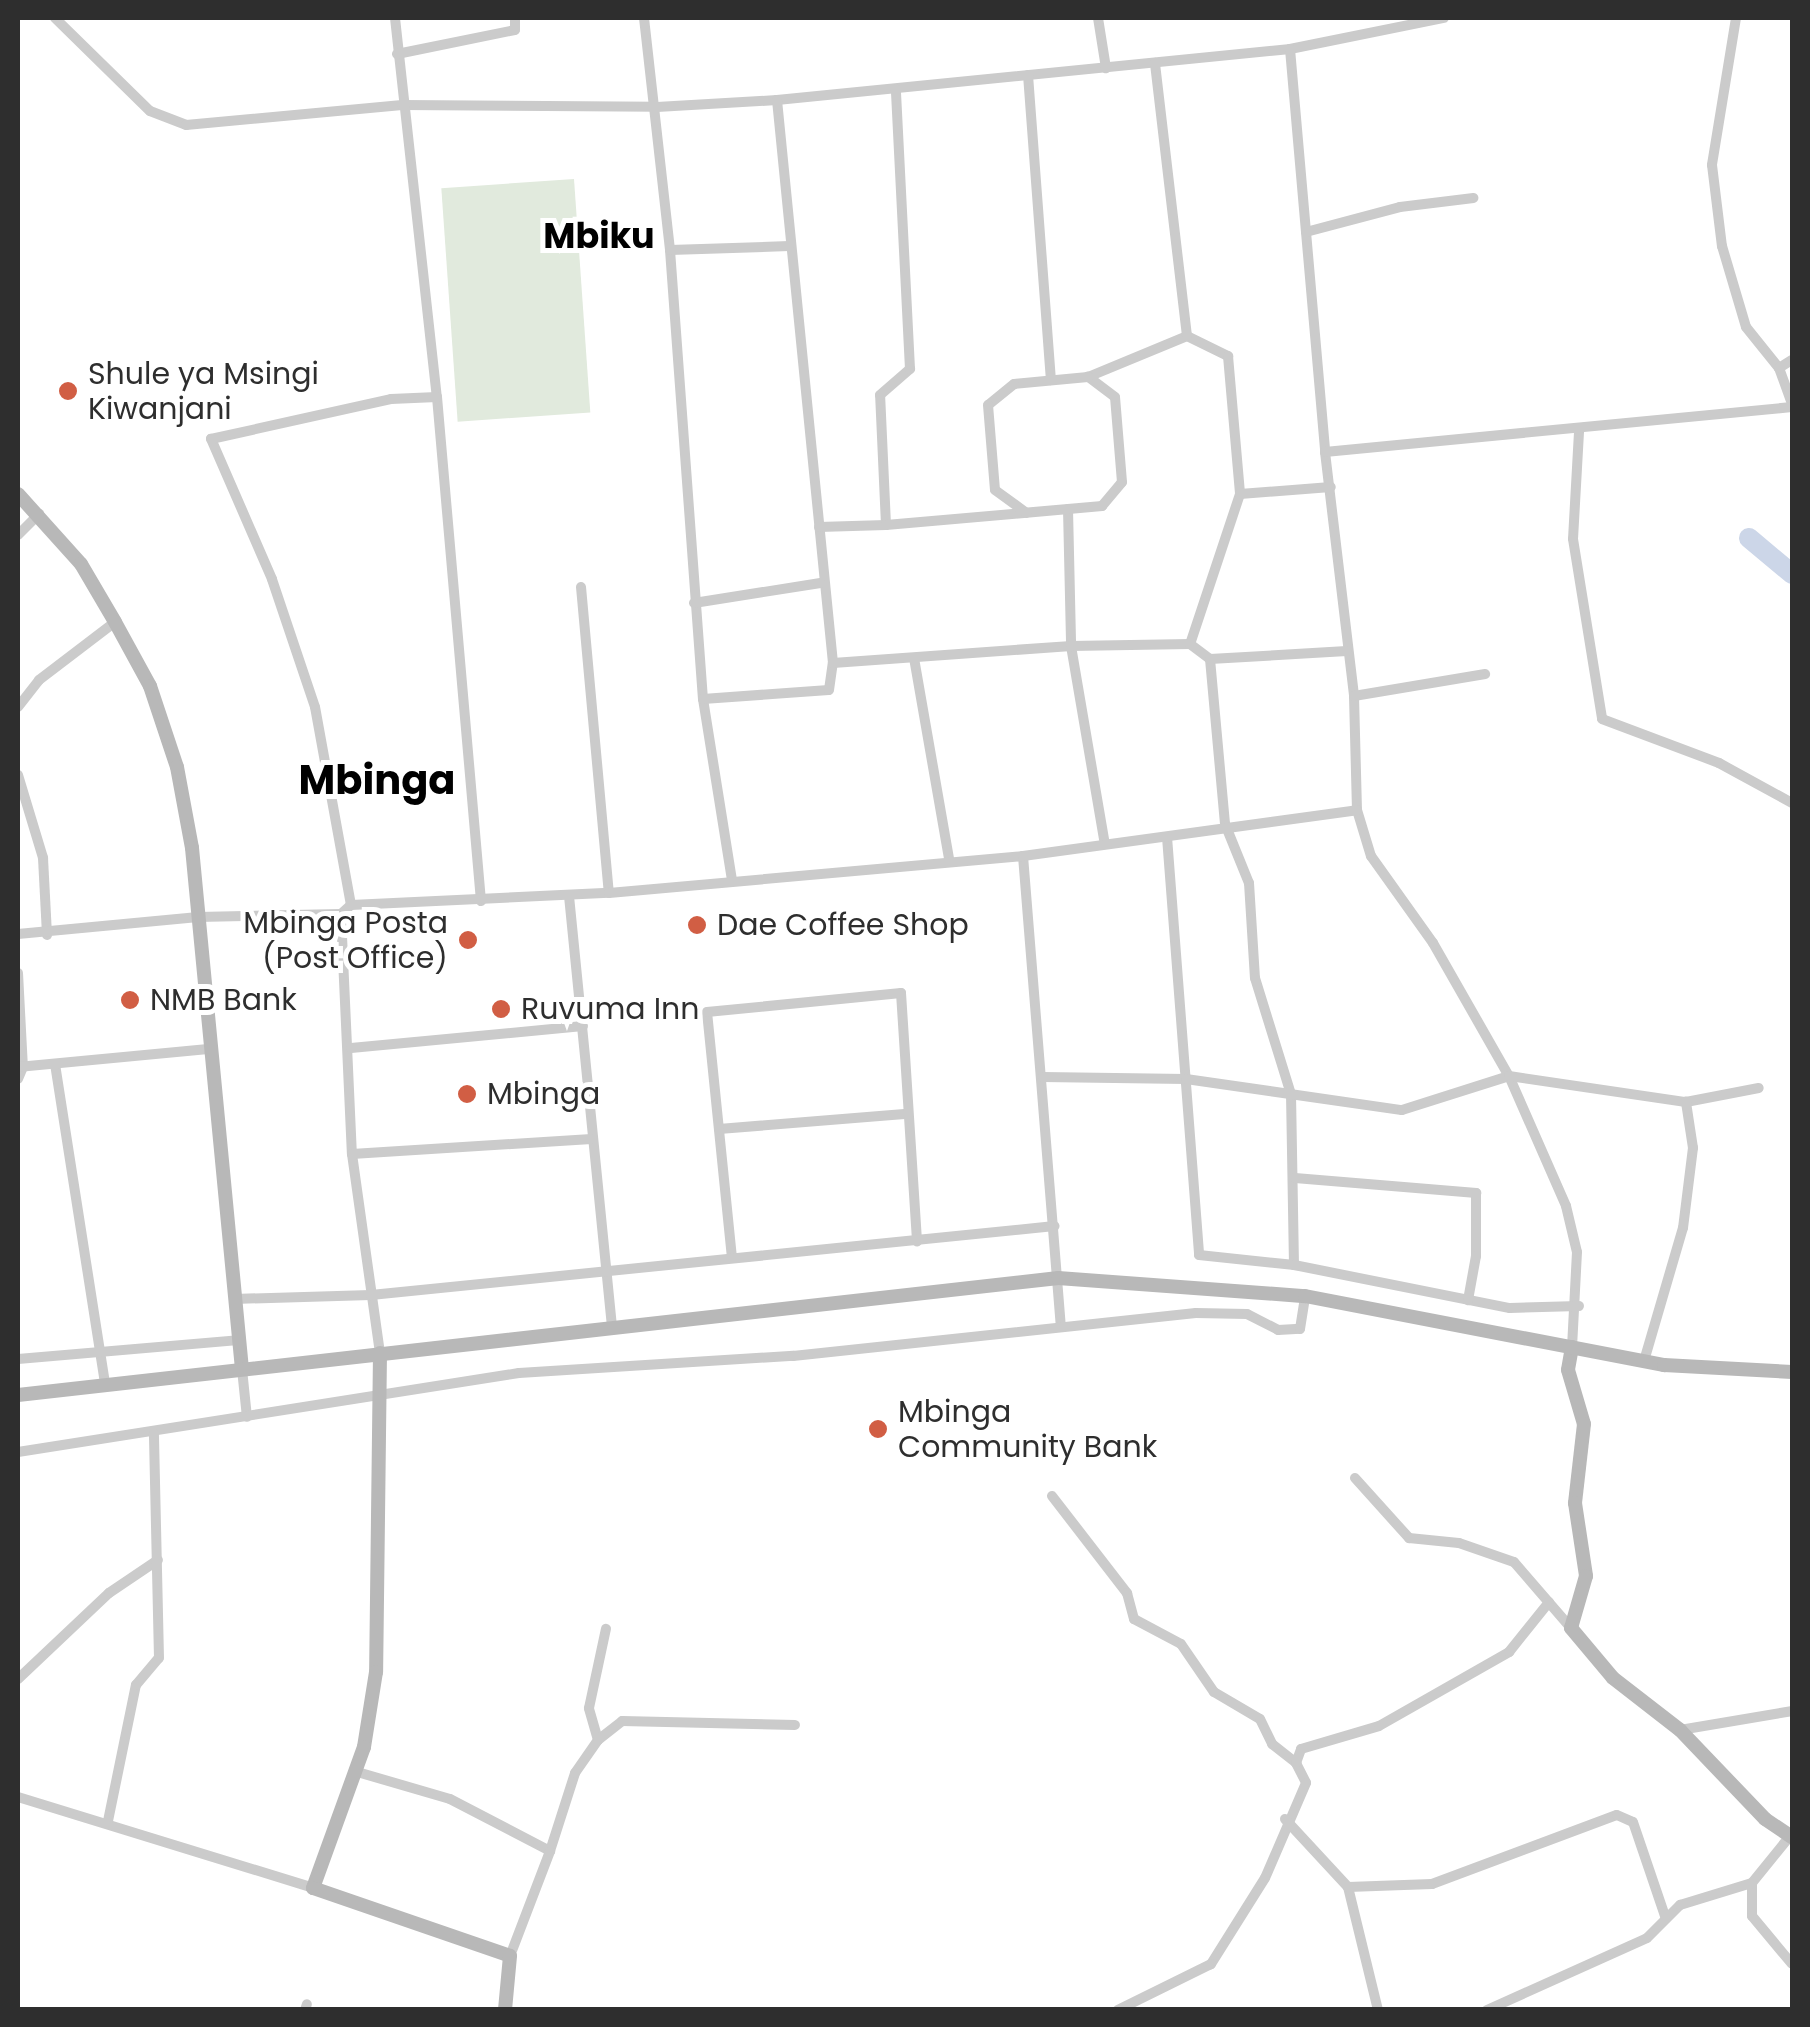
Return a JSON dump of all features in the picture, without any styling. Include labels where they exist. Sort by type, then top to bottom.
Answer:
[{"type":"street","points":[[54,18],[150,111],[186,125],[402,106],[657,107],[776,100],[1290,50],[1444,18]]},
{"type":"street","points":[[395,18],[438,397],[481,902]]},
{"type":"street","points":[[397,54],[516,30],[515,18]]},
{"type":"street","points":[[644,18],[657,107],[670,250],[703,699],[732,880]]},
{"type":"street","points":[[1098,18],[1106,68]]},
{"type":"street","points":[[1325,452],[1579,432],[1792,406],[1779,368],[1746,327],[1722,246],[1712,165],[1736,18]]},
{"type":"street","points":[[1290,50],[1325,452],[1354,696],[1357,810],[1371,856],[1433,944],[1509,1076],[1566,1206],[1579,1306],[1568,1370],[1584,1424],[1575,1503],[1586,1576],[1571,1628]]},
{"type":"street","points":[[1155,63],[1187,336]]},
{"type":"street","points":[[1028,76],[1051,380]]},
{"type":"street","points":[[886,525],[880,395],[910,369],[896,88]]},
{"type":"street","points":[[703,699],[829,690],[833,663],[820,583],[819,527],[776,100]]},
{"type":"street","points":[[1306,232],[1400,207],[1473,198]]},
{"type":"street","points":[[670,250],[789,246]]},
{"type":"street","points":[[1027,512],[996,490],[988,405],[1014,384],[1088,377],[1187,336],[1228,356],[1240,494],[1190,644]]},
{"type":"street","points":[[1779,368],[1792,360]]},
{"type":"street","points":[[819,527],[1102,506],[1122,482],[1115,397],[1088,377]]},
{"type":"street","points":[[352,905],[315,707],[272,578],[211,439],[391,399],[438,397]]},
{"type":"street","points":[[1579,432],[1573,540],[1602,719],[1719,763],[1792,803]]},
{"type":"street","points":[[1240,494],[1331,487]]},
{"type":"street","points":[[18,494],[81,564],[115,622],[150,686],[177,767],[198,916],[247,1417]]},
{"type":"street","points":[[1068,509],[1072,646],[1105,844]]},
{"type":"street","points":[[18,535],[39,514]]},
{"type":"street","points":[[694,603],[820,583]]},
{"type":"street","points":[[581,587],[609,893]]},
{"type":"street","points":[[18,707],[39,680],[115,622]]},
{"type":"street","points":[[833,663],[1072,646],[1190,644],[1210,659],[1347,651]]},
{"type":"street","points":[[914,658],[949,858]]},
{"type":"street","points":[[1210,659],[1226,824],[1249,883],[1255,978],[1291,1094],[1294,1265]]},
{"type":"street","points":[[1354,696],[1485,674]]},
{"type":"street","points":[[18,775],[22,801],[44,858],[47,936]]},
{"type":"street","points":[[18,934],[47,936],[198,916],[341,914],[352,905],[569,896],[949,858],[1022,856],[1167,838],[1226,824],[1357,810]]},
{"type":"street","points":[[1167,838],[1200,1255],[1294,1265],[1510,1308],[1579,1306]]},
{"type":"street","points":[[1022,856],[1061,1324]]},
{"type":"street","points":[[569,896],[612,1326]]},
{"type":"street","points":[[313,1888],[354,1772],[376,1672],[380,1353],[352,1154],[341,914]]},
{"type":"street","points":[[18,974],[18,1079]]},
{"type":"street","points":[[732,1258],[707,1012],[901,994],[917,1241]]},
{"type":"street","points":[[350,1048],[583,1026]]},
{"type":"street","points":[[20,1067],[208,1048]]},
{"type":"street","points":[[55,1064],[106,1384]]},
{"type":"street","points":[[1043,1077],[1186,1079],[1402,1110],[1509,1076],[1686,1102],[1758,1088]]},
{"type":"street","points":[[1644,1361],[1683,1228],[1693,1148],[1686,1102]]},
{"type":"street","points":[[719,1130],[907,1114]]},
{"type":"street","points":[[352,1154],[592,1139]]},
{"type":"street","points":[[1295,1178],[1476,1193],[1476,1256],[1468,1300]]},
{"type":"street","points":[[234,1299],[371,1295],[1055,1226]]},
{"type":"street","points":[[18,1395],[1058,1278],[1305,1296],[1644,1361],[1727,1372],[1792,1372]]},
{"type":"street","points":[[18,1452],[154,1434],[379,1393],[519,1374],[792,1356],[1061,1324],[1196,1313],[1248,1314],[1278,1330],[1300,1329],[1305,1296]]},
{"type":"street","points":[[18,1359],[238,1340]]},
{"type":"street","points":[[108,1821],[136,1685],[159,1658],[154,1434]]},
{"type":"street","points":[[1356,1478],[1409,1538],[1459,1542],[1514,1562],[1612,1678],[1680,1730],[1764,1819],[1792,1837],[1752,1883],[1680,1905],[1623,1950],[1487,2010]]},
{"type":"street","points":[[1052,1496],[1127,1592],[1134,1619],[1181,1644],[1214,1692],[1260,1719],[1272,1744],[1296,1763],[1306,1783],[1286,1819],[1265,1878],[1211,1964],[1118,2010]]},
{"type":"street","points":[[18,1679],[108,1592],[158,1560]]},
{"type":"street","points":[[1296,1763],[1302,1749],[1379,1726],[1509,1652],[1549,1602]]},
{"type":"street","points":[[598,1740],[589,1708],[606,1628]]},
{"type":"street","points":[[1680,1730],[1792,1711]]},
{"type":"street","points":[[504,2010],[510,1956],[575,1773],[598,1740],[622,1721],[794,1725]]},
{"type":"street","points":[[354,1772],[450,1799],[550,1851]]},
{"type":"street","points":[[18,1798],[108,1821],[510,1956]]},
{"type":"street","points":[[1348,1887],[1447,1880],[1618,1815],[1633,1822],[1666,1919]]},
{"type":"street","points":[[1286,1819],[1348,1887],[1378,2010]]},
{"type":"street","points":[[1752,1883],[1752,1916],[1792,1964]]},
{"type":"shaded area","points":[[574,179],[590,412],[458,422],[441,188]]},
{"type":"waterway","points":[[1749,538],[1792,574]]},
{"type":"place","name":"Shule ya Msingi Kiwanjani","points":[[68,391]]},
{"type":"place","name":"Dae Coffee Shop","points":[[697,925]]},
{"type":"place","name":"Mbinga Posta (Post Office)","points":[[468,940]]},
{"type":"place","name":"NMB Bank","points":[[130,1000]]},
{"type":"place","name":"Ruvuma Inn","points":[[501,1009]]},
{"type":"place","name":"Mbinga","points":[[467,1094]]},
{"type":"place","name":"Mbinga Community Bank","points":[[878,1429]]},
{"type":"district","name":"Mbiku","points":[[599,236]]},
{"type":"district","name":"Mbinga","points":[[377,780]]}]
